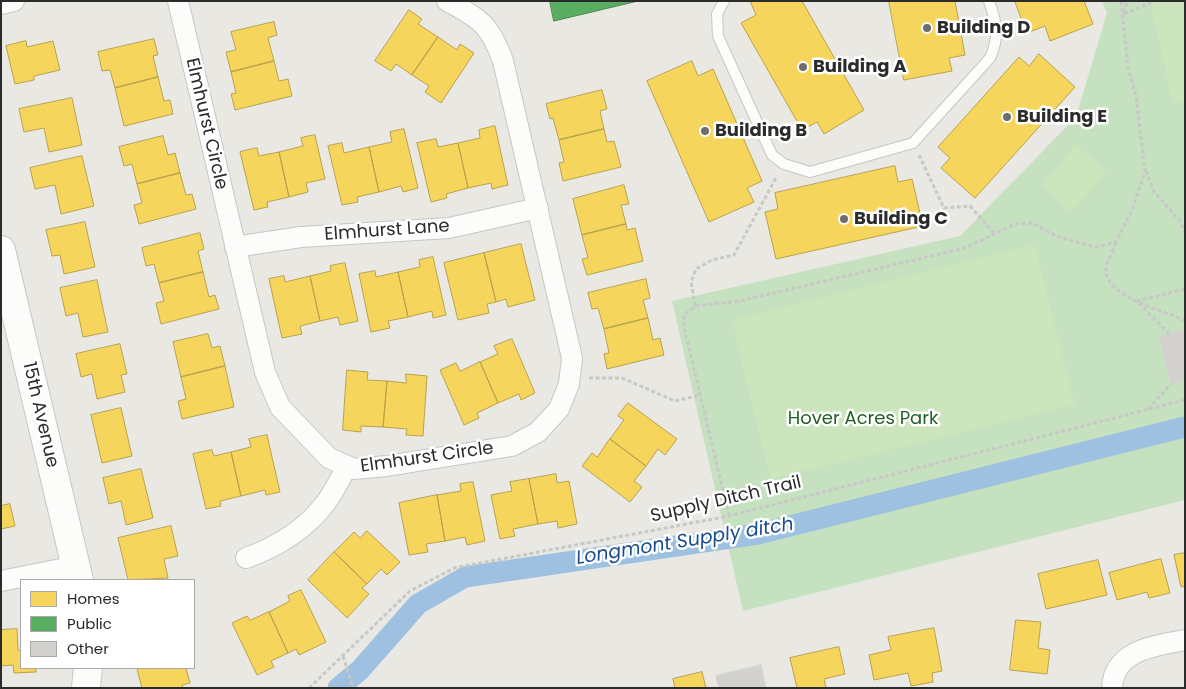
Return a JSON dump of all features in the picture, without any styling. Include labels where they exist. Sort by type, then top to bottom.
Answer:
[{"type":"street","points":[[1,4],[14,1]]},
{"type":"street","name":"Elmhurst Circle","points":[[178,1],[265,372],[280,407],[329,458],[354,469],[387,466],[512,446],[538,432],[559,409],[570,378],[572,358],[503,61],[494,36],[475,16],[447,1]]},
{"type":"street","name":"Elmhurst Lane","points":[[235,247],[302,237],[449,228],[538,208]]},
{"type":"street","name":"15th Avenue","points":[[3,264],[77,573]]},
{"type":"street","points":[[246,558],[265,551],[299,530],[327,502],[347,467]]},
{"type":"street","points":[[1,581],[77,573]]},
{"type":"street","points":[[1112,688],[1121,663],[1136,651],[1185,640]]},
{"type":"street","points":[[86,688],[88,669]]},
{"type":"lane","points":[[724,1],[717,14],[718,36],[772,155],[784,164],[810,172],[913,143],[990,58],[997,42],[996,23],[989,1]]},
{"type":"path","points":[[1121,1],[1124,14],[1128,68],[1136,95],[1146,171],[1154,192],[1181,222],[1185,233]]},
{"type":"path","points":[[1124,14],[1127,1]]},
{"type":"path","points":[[1124,14],[1151,3]]},
{"type":"path","points":[[913,143],[944,208],[970,206],[994,232]]},
{"type":"path","points":[[695,306],[691,282],[696,269],[712,260],[734,254],[784,164]]},
{"type":"path","points":[[1146,171],[1133,208],[1105,270],[1109,282],[1119,292],[1185,321]]},
{"type":"path","points":[[728,516],[684,326],[684,315],[695,306],[740,300],[965,248],[994,232],[1015,224],[1032,223],[1058,237],[1096,247],[1116,242]]},
{"type":"path","points":[[1138,301],[1185,289]]},
{"type":"path","points":[[1138,301],[1169,334]]},
{"type":"path","points":[[570,378],[622,378],[675,401],[700,395]]},
{"type":"path","points":[[1148,409],[1171,384]]},
{"type":"path","name":"Supply Ditch Trail","points":[[309,688],[410,591],[454,568],[728,516],[1185,400]]},
{"type":"path","points":[[342,656],[353,688]]},
{"type":"green space","name":"Hover Acres Park","points":[[1102,1],[1185,1],[1185,500],[743,611],[672,301],[960,236],[1076,117],[1107,13]]},
{"type":"green space","points":[[1185,1],[1185,102],[1173,104],[1151,3]]},
{"type":"green space","points":[[1076,144],[1107,172],[1071,212],[1042,186]]},
{"type":"green space","points":[[1035,245],[1075,404],[771,479],[732,320]]},
{"type":"building: Homes","name":"Building A","points":[[750,1],[802,1],[864,110],[824,134],[817,122],[802,130],[741,23],[756,15]]},
{"type":"building: Homes","name":"Building D","points":[[889,1],[955,1],[965,55],[949,58],[952,71],[904,80]]},
{"type":"building: Homes","points":[[1015,1],[1084,1],[1093,24],[1050,41],[1045,26],[1027,33]]},
{"type":"building: Homes","points":[[409,10],[422,19],[418,24],[438,37],[412,75],[396,64],[391,71],[375,61]]},
{"type":"building: Homes","points":[[274,22],[277,35],[268,38],[274,61],[231,72],[226,52],[236,50],[231,32]]},
{"type":"building: Homes","points":[[438,37],[457,50],[460,44],[474,53],[441,103],[425,92],[429,86],[412,75]]},
{"type":"building: Homes","points":[[154,39],[158,55],[153,56],[158,77],[115,88],[110,70],[102,71],[98,52]]},
{"type":"building: Homes","points":[[26,41],[27,47],[53,41],[60,70],[34,76],[34,80],[15,84],[6,46]]},
{"type":"building: Homes","name":"Building E","points":[[1039,54],[1075,87],[975,198],[941,168],[950,158],[938,147],[1019,57],[1029,66]]},
{"type":"building: Homes","points":[[274,61],[279,81],[288,79],[292,96],[235,110],[231,94],[236,93],[231,72]]},
{"type":"building: Homes","name":"Building B","points":[[692,61],[698,76],[713,69],[762,181],[747,188],[754,202],[709,222],[647,81]]},
{"type":"building: Homes","points":[[158,77],[164,101],[170,100],[173,114],[124,126],[115,88]]},
{"type":"building: Homes","points":[[602,90],[607,109],[600,111],[604,129],[559,140],[553,118],[550,119],[546,104]]},
{"type":"building: Homes","points":[[72,98],[82,145],[49,152],[44,128],[24,132],[19,109]]},
{"type":"building: Homes","points":[[495,126],[508,185],[492,189],[491,183],[468,188],[458,143],[480,138],[479,130]]},
{"type":"building: Homes","points":[[404,129],[418,188],[403,192],[401,186],[379,192],[369,147],[392,142],[390,132]]},
{"type":"building: Homes","points":[[604,129],[607,142],[614,141],[621,167],[563,181],[559,163],[564,162],[559,140]]},
{"type":"building: Homes","points":[[315,135],[325,179],[306,183],[308,192],[289,197],[279,152],[303,146],[301,138]]},
{"type":"building: Homes","points":[[163,136],[168,155],[175,153],[180,173],[137,184],[132,164],[124,166],[119,147]]},
{"type":"building: Homes","points":[[436,139],[438,147],[458,143],[468,188],[446,194],[447,198],[431,202],[417,143]]},
{"type":"building: Homes","points":[[342,143],[344,153],[369,147],[379,192],[357,197],[358,202],[342,205],[328,146]]},
{"type":"building: Homes","points":[[257,148],[259,156],[279,152],[289,197],[267,202],[268,207],[254,210],[240,152]]},
{"type":"building: Homes","points":[[82,156],[94,206],[61,214],[55,185],[35,189],[30,168]]},
{"type":"building: Homes","name":"Building C","points":[[895,166],[898,182],[912,179],[923,226],[776,259],[765,212],[778,209],[775,193]]},
{"type":"building: Homes","points":[[180,173],[186,195],[192,194],[196,209],[139,224],[134,205],[142,203],[137,184]]},
{"type":"building: Homes","points":[[624,185],[629,204],[621,205],[626,224],[582,235],[573,199]]},
{"type":"building: Homes","points":[[85,222],[95,267],[64,274],[60,255],[52,256],[46,230]]},
{"type":"building: Homes","points":[[626,224],[627,230],[635,228],[643,261],[587,275],[582,259],[588,258],[582,235]]},
{"type":"building: Homes","points":[[200,233],[204,249],[198,251],[203,272],[159,283],[154,264],[146,266],[142,248]]},
{"type":"building: Homes","points":[[521,244],[535,300],[508,307],[506,299],[496,302],[484,253]]},
{"type":"building: Homes","points":[[484,253],[496,302],[487,304],[489,313],[458,320],[444,263]]},
{"type":"building: Homes","points":[[433,257],[446,315],[433,318],[432,311],[408,317],[398,272],[420,267],[419,260]]},
{"type":"building: Homes","points":[[345,263],[358,321],[340,325],[338,317],[320,321],[310,276],[331,271],[330,266]]},
{"type":"building: Homes","points":[[375,271],[376,277],[398,272],[408,317],[388,321],[390,328],[371,332],[359,274]]},
{"type":"building: Homes","points":[[203,272],[209,297],[215,295],[219,309],[161,324],[156,303],[164,301],[159,283]]},
{"type":"building: Homes","points":[[284,276],[285,282],[310,276],[320,321],[300,326],[302,334],[282,338],[269,279]]},
{"type":"building: Homes","points":[[646,279],[650,298],[643,300],[648,318],[604,329],[598,308],[592,309],[588,293]]},
{"type":"building: Homes","points":[[97,280],[108,332],[83,337],[78,313],[66,316],[60,288]]},
{"type":"building: Homes","points":[[648,318],[653,340],[660,338],[664,355],[607,369],[604,354],[609,353],[604,329]]},
{"type":"building: Homes","points":[[208,334],[212,348],[220,346],[225,366],[181,377],[173,342]]},
{"type":"building: Homes","points":[[512,339],[535,393],[521,400],[519,394],[498,403],[480,362],[498,354],[494,346]]},
{"type":"building: Homes","points":[[120,344],[127,374],[121,375],[125,392],[97,399],[92,374],[81,377],[76,354]]},
{"type":"building: Homes","points":[[480,362],[498,403],[477,413],[479,418],[464,425],[440,370],[456,363],[460,371]]},
{"type":"building: Homes","points":[[225,366],[234,407],[182,419],[178,401],[186,399],[181,377]]},
{"type":"building: Homes","points":[[347,370],[368,372],[367,380],[387,381],[383,427],[361,426],[361,432],[343,430]]},
{"type":"building: Homes","points":[[406,374],[427,376],[423,436],[406,435],[407,429],[383,427],[387,381],[406,383]]},
{"type":"building: Homes","points":[[628,403],[677,439],[665,455],[658,449],[646,466],[610,439],[624,420],[618,416]]},
{"type":"building: Homes","points":[[121,408],[132,456],[102,463],[91,415]]},
{"type":"building: Homes","points":[[267,435],[280,492],[266,495],[265,490],[241,496],[231,452],[251,447],[249,439]]},
{"type":"building: Homes","points":[[610,439],[646,466],[634,481],[642,487],[630,502],[582,466],[592,453],[597,457]]},
{"type":"building: Homes","points":[[212,450],[214,456],[231,452],[241,496],[220,501],[221,506],[206,509],[193,454]]},
{"type":"building: Homes","points":[[141,469],[153,518],[126,525],[121,501],[109,504],[103,478]]},
{"type":"building: Homes","points":[[556,474],[557,483],[569,481],[577,524],[558,528],[557,521],[538,524],[529,479]]},
{"type":"building: Homes","points":[[529,479],[538,524],[513,529],[515,536],[500,539],[491,495],[512,491],[510,482]]},
{"type":"building: Homes","points":[[473,482],[485,541],[467,545],[465,537],[445,541],[437,495],[461,491],[460,484]]},
{"type":"building: Homes","points":[[437,495],[445,541],[426,544],[428,552],[409,555],[399,503]]},
{"type":"building: Homes","points":[[10,504],[15,526],[1,529],[1,506]]},
{"type":"building: Homes","points":[[171,526],[178,556],[164,559],[168,578],[128,579],[118,538]]},
{"type":"building: Homes","points":[[367,531],[400,562],[387,575],[381,569],[367,584],[334,552],[354,532],[360,538]]},
{"type":"building: Homes","points":[[334,552],[367,584],[362,588],[369,594],[347,618],[308,580]]},
{"type":"building: Homes","points":[[1185,553],[1185,586],[1181,587],[1174,555]]},
{"type":"building: Homes","points":[[1161,559],[1170,593],[1149,598],[1147,592],[1117,600],[1109,573]]},
{"type":"building: Homes","points":[[1098,560],[1107,595],[1046,609],[1038,574]]},
{"type":"building: Homes","points":[[301,590],[326,642],[299,655],[296,649],[288,653],[269,612],[290,601],[288,596]]},
{"type":"building: Homes","points":[[269,612],[288,653],[271,661],[274,667],[257,675],[232,623],[247,616],[250,620]]},
{"type":"building: Homes","points":[[1016,620],[1041,622],[1038,648],[1050,650],[1047,674],[1010,670]]},
{"type":"building: Homes","points":[[934,628],[942,671],[932,673],[933,682],[911,686],[908,673],[874,680],[869,655],[891,650],[888,637]]},
{"type":"building: Homes","points":[[17,629],[20,669],[36,669],[36,672],[14,673],[13,665],[1,666],[1,630]]},
{"type":"building: Homes","points":[[839,647],[845,674],[824,679],[826,688],[797,688],[790,658]]},
{"type":"building: Homes","points":[[137,669],[186,669],[190,683],[182,685],[183,688],[142,688]]},
{"type":"building: Homes","points":[[702,672],[706,688],[675,688],[673,679]]},
{"type":"building: Public","points":[[550,1],[638,1],[554,21]]},
{"type":"building: Other","points":[[1185,330],[1185,381],[1171,384],[1159,337]]},
{"type":"building: Other","points":[[761,665],[766,688],[719,688],[716,676]]},
{"type":"waterway","name":"Longmont Supply ditch","points":[[338,688],[360,670],[418,604],[465,577],[758,534],[1185,427]]},
{"type":"place","name":"Building D","points":[[927,28]]},
{"type":"place","name":"Building A","points":[[803,67]]},
{"type":"place","name":"Building E","points":[[1007,117]]},
{"type":"place","name":"Building B","points":[[705,131]]},
{"type":"place","name":"Building C","points":[[844,219]]}]
